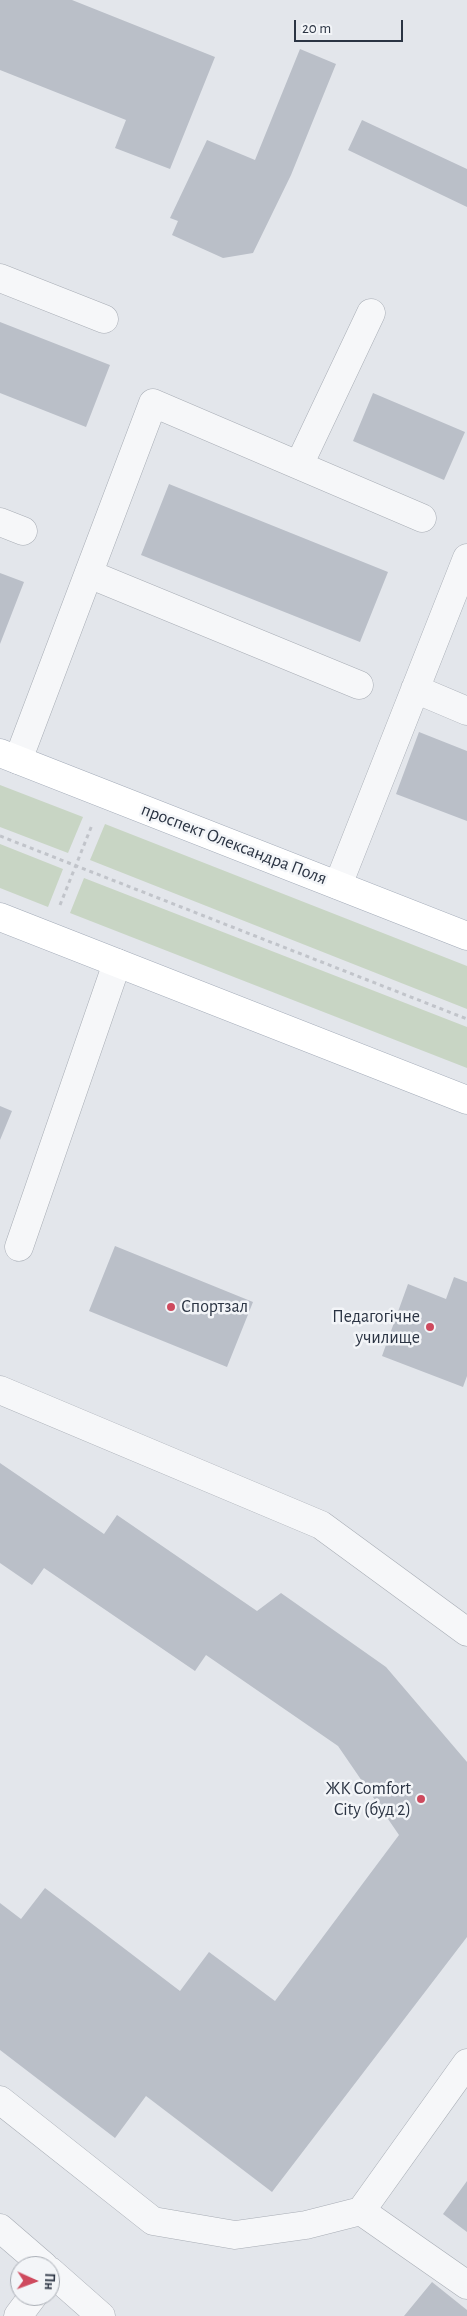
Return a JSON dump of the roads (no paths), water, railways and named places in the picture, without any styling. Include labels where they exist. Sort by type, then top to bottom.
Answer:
[{"type":"main road","name":"проспект Олександра Поля","points":[[9,757],[467,936]]},
{"type":"main road","points":[[0,917],[467,1100]]},
{"type":"street","points":[[0,278],[104,319]]},
{"type":"street","points":[[298,465],[371,314]]},
{"type":"street","points":[[9,757],[89,574],[153,403],[422,518]]},
{"type":"street","points":[[338,885],[467,558]]},
{"type":"street","points":[[89,574],[359,685]]},
{"type":"street","points":[[415,689],[467,711]]},
{"type":"street","points":[[19,1247],[117,963]]},
{"type":"street","points":[[0,1390],[321,1525],[467,1632]]},
{"type":"street","points":[[0,2100],[153,2221],[235,2235],[306,2225],[361,2211],[467,2063]]},
{"type":"street","points":[[361,2211],[467,2285]]},
{"type":"street","points":[[0,2228],[32,2256]]},
{"type":"street","points":[[60,2281],[101,2316]]},
{"type":"place","name":"Спортзал","points":[[171,1307]]},
{"type":"place","name":"Педагогічне училище","points":[[430,1327]]},
{"type":"place","name":"ЖК Comfort City (буд 2)","points":[[421,1799]]}]
